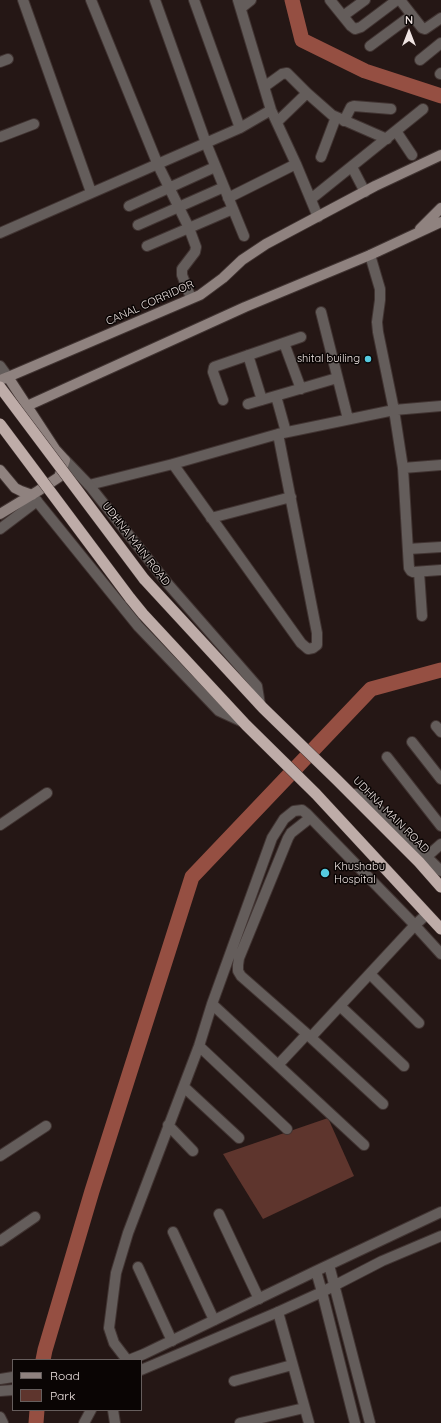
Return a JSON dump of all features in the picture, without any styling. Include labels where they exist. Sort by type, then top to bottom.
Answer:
[{"type":"highway","name":"UDHNA MAIN ROAD","points":[[0,387],[144,579],[262,706],[351,794],[423,859],[441,887]]},
{"type":"highway","points":[[0,424],[143,614],[245,723],[316,794],[441,929]]},
{"type":"main road","name":"CANAL CORRIDOR","points":[[4,378],[200,295],[223,278],[242,260],[266,244],[375,186],[441,155]]},
{"type":"main road","points":[[415,234],[441,208]]},
{"type":"main road","points":[[27,406],[244,307],[370,255],[441,222]]},
{"type":"main road","points":[[0,514],[36,496],[59,477],[65,460],[55,449],[27,406],[4,378]]},
{"type":"main road","points":[[0,470],[15,488],[36,496]]},
{"type":"street","points":[[23,0],[91,192]]},
{"type":"street","points":[[90,0],[158,165],[189,228],[196,247],[195,252],[182,268],[182,276],[191,298]]},
{"type":"street","points":[[155,0],[206,143],[244,236]]},
{"type":"street","points":[[194,0],[240,128]]},
{"type":"street","points":[[251,0],[240,4],[271,110],[318,217]]},
{"type":"street","points":[[343,16],[365,0]]},
{"type":"street","points":[[333,1],[343,16],[355,29],[399,0],[424,29],[428,28],[441,18]]},
{"type":"street","points":[[370,46],[412,15]]},
{"type":"street","points":[[420,60],[441,43]]},
{"type":"street","points":[[264,87],[282,74],[287,73],[307,93],[340,119],[387,139]]},
{"type":"street","points":[[277,122],[307,93]]},
{"type":"street","points":[[321,157],[340,119],[351,107],[391,109]]},
{"type":"street","points":[[311,199],[423,109]]},
{"type":"street","points":[[0,233],[240,128],[271,110]]},
{"type":"street","points":[[0,137],[34,124]]},
{"type":"street","points":[[396,131],[412,155]]},
{"type":"street","points":[[228,198],[296,164]]},
{"type":"street","points":[[129,206],[215,166]]},
{"type":"street","points":[[352,167],[365,192]]},
{"type":"street","points":[[138,225],[224,187]]},
{"type":"street","points":[[147,246],[233,209]]},
{"type":"street","points":[[370,255],[380,289],[377,327],[394,410],[403,468],[410,571],[420,572],[441,570]]},
{"type":"street","points":[[321,312],[348,420]]},
{"type":"street","points":[[223,400],[213,369],[217,366],[301,337]]},
{"type":"street","points":[[284,343],[301,389]]},
{"type":"street","points":[[248,355],[262,400]]},
{"type":"street","points":[[0,366],[4,378]]},
{"type":"street","points":[[248,404],[337,378]]},
{"type":"street","points":[[173,464],[301,643],[308,649],[313,648],[317,645],[317,633],[291,497],[276,396]]},
{"type":"street","points":[[89,485],[173,464],[282,433],[394,410],[441,406]]},
{"type":"street","points":[[65,460],[89,485],[168,584],[257,686],[262,706]]},
{"type":"street","points":[[403,468],[441,465]]},
{"type":"street","points":[[0,529],[36,496],[138,626],[219,711],[245,723]]},
{"type":"street","points":[[211,518],[291,497]]},
{"type":"street","points":[[408,549],[441,547]]},
{"type":"street","points":[[420,572],[422,616]]},
{"type":"street","points":[[412,742],[441,779]]},
{"type":"street","points":[[387,757],[441,826]]},
{"type":"street","points":[[0,825],[47,793]]},
{"type":"street","points":[[127,1359],[114,1343],[109,1328],[116,1273],[128,1233],[199,1046],[212,1004],[272,838],[284,819],[294,811],[302,810],[441,954]]},
{"type":"street","points":[[310,818],[291,833],[288,838],[239,958],[238,971],[241,976],[309,1035],[383,1104]]},
{"type":"street","points":[[441,844],[423,859],[441,871]]},
{"type":"street","points":[[278,1065],[340,1006],[427,914]]},
{"type":"street","points":[[370,974],[418,1023]]},
{"type":"street","points":[[212,1004],[364,1145]]},
{"type":"street","points":[[340,1006],[404,1066]]},
{"type":"street","points":[[199,1046],[287,1129]]},
{"type":"street","points":[[184,1086],[239,1138]]},
{"type":"street","points":[[168,1125],[193,1151]]},
{"type":"street","points":[[0,1156],[46,1126]]},
{"type":"street","points":[[130,1359],[172,1341],[441,1212]]},
{"type":"street","points":[[219,1214],[259,1299]]},
{"type":"street","points":[[0,1241],[34,1217]]},
{"type":"street","points":[[173,1232],[214,1320]]},
{"type":"street","points":[[142,1370],[278,1312],[335,1286],[382,1261],[441,1236]]},
{"type":"street","points":[[329,1265],[370,1423]]},
{"type":"street","points":[[138,1267],[172,1341]]},
{"type":"street","points":[[316,1271],[355,1423]]},
{"type":"street","points":[[278,1312],[309,1423]]},
{"type":"street","points":[[234,1381],[292,1366]]},
{"type":"street","points":[[240,1423],[304,1408]]},
{"type":"street","points":[[84,1423],[90,1411]]},
{"type":"street","points":[[113,1411],[114,1423]]},
{"type":"street","points":[[0,1417],[3,1423]]},
{"type":"green space","points":[[328,1118],[354,1176],[263,1219],[223,1154]]},
{"type":"waterway","points":[[292,0],[302,40],[365,71],[441,96]]},
{"type":"waterway","points":[[43,1359],[92,1191],[192,877],[371,689],[441,670]]},
{"type":"waterway","points":[[36,1423],[37,1411]]},
{"type":"place","name":"shital builing","points":[[368,359]]},
{"type":"place","name":"Khushabu Hospital","points":[[325,873]]}]
